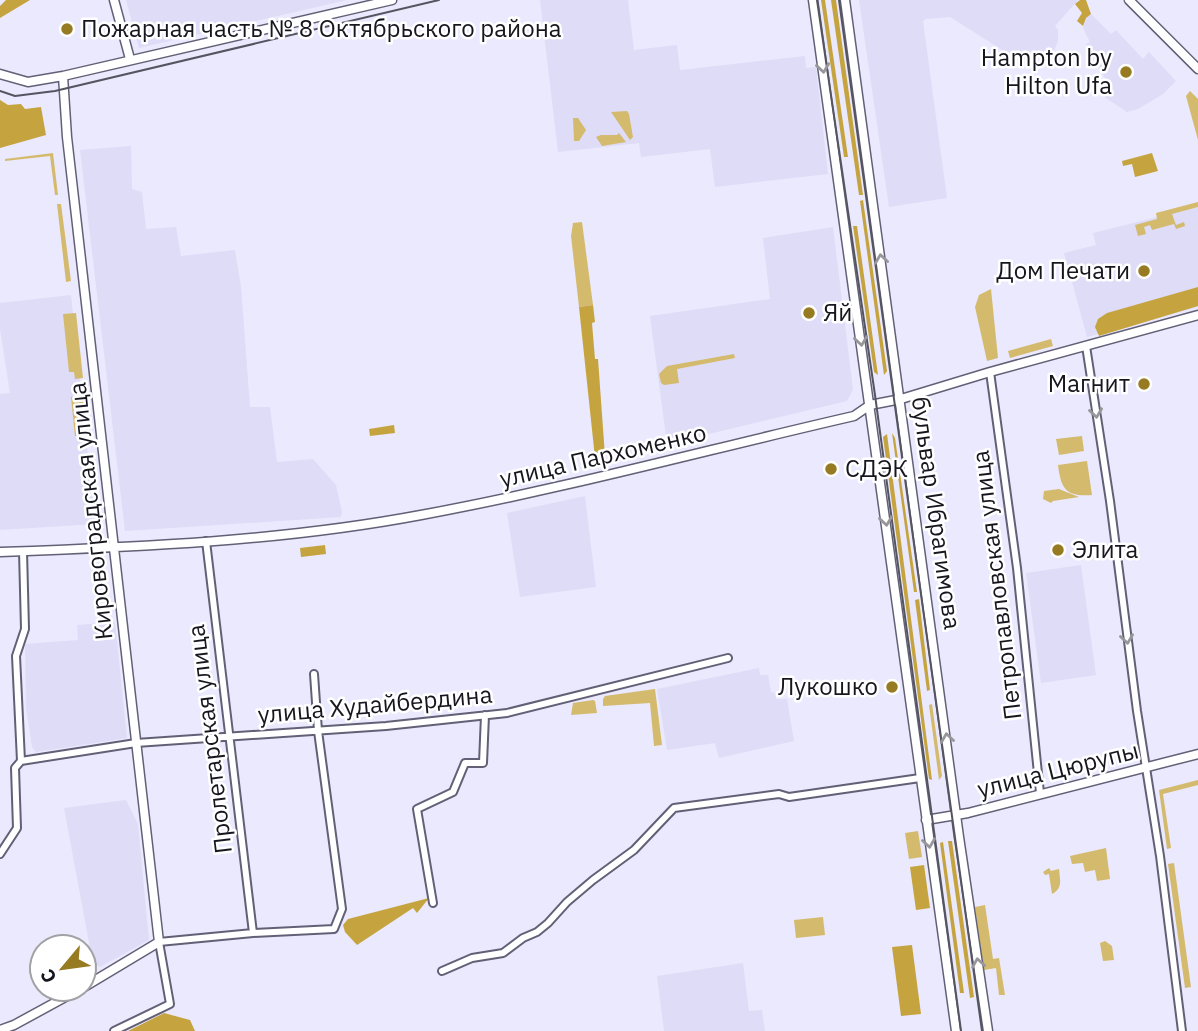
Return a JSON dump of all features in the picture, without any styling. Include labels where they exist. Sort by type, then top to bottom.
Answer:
[{"type":"main road","points":[[114,0],[130,59]]},
{"type":"main road","points":[[0,74],[28,82],[63,76],[392,0]]},
{"type":"main road","name":"бульвар Ибрагимова","points":[[813,0],[956,1031]]},
{"type":"main road","name":"бульвар Ибрагимова","points":[[845,0],[988,1031]]},
{"type":"main road","points":[[1129,0],[1198,69]]},
{"type":"main road","name":"Кировоградская улица","points":[[63,76],[67,137],[159,942]]},
{"type":"main road","name":"улица Пархоменко","points":[[0,552],[206,541],[295,533],[420,516],[615,475],[854,416],[870,405],[901,399],[1198,315]]},
{"type":"main road","name":"улица Цюрупы","points":[[926,820],[956,815],[1198,754]]},
{"type":"main road","points":[[98,978],[159,942]]},
{"type":"main road","points":[[0,1030],[54,1003]]},
{"type":"street","points":[[1086,346],[1160,856],[1182,1031]]},
{"type":"street","name":"Петропавловская улица","points":[[990,372],[1017,568],[1040,793]]},
{"type":"street","name":"Пролетарская улица","points":[[206,541],[253,933]]},
{"type":"street","points":[[0,854],[17,828],[15,768],[21,761],[16,656],[25,629],[23,551]]},
{"type":"street","name":"улица Худайбердина","points":[[21,761],[136,743],[399,725],[507,713],[728,658]]},
{"type":"street","points":[[114,1031],[170,1004],[159,942],[334,929],[342,909],[318,731],[314,674]]},
{"type":"street","points":[[433,903],[417,809],[453,792],[465,763],[483,762],[485,715]]},
{"type":"street","points":[[442,971],[472,958],[503,953],[548,923],[575,895],[634,850],[674,808],[779,794],[789,797],[920,778]]},
{"type":"shaded area","points":[[6,0],[30,0],[0,18],[0,6]]},
{"type":"shaded area","points":[[126,0],[347,0],[139,48]]},
{"type":"shaded area","points":[[540,0],[628,0],[634,50],[677,45],[680,70],[805,56],[806,68],[816,67],[828,174],[715,187],[710,149],[641,157],[639,143],[558,152]]},
{"type":"shaded area","points":[[821,0],[825,0],[848,157],[844,157]]},
{"type":"shaded area","points":[[831,0],[836,0],[863,195],[859,195]]},
{"type":"shaded area","points":[[859,0],[1078,0],[1055,26],[1058,30],[1058,41],[1053,53],[1015,58],[950,17],[923,21],[947,198],[889,207]]},
{"type":"shaded area","points":[[1086,0],[1091,14],[1083,26],[1077,21],[1082,13],[1075,4]]},
{"type":"shaded area","points":[[1091,14],[1111,34],[1116,30],[1143,59],[1149,52],[1176,81],[1163,94],[1138,109],[1127,112],[1098,93],[1106,80],[1086,44],[1090,42],[1083,28],[1086,18]]},
{"type":"shaded area","points":[[1190,91],[1198,99],[1198,140],[1186,96]]},
{"type":"shaded area","points":[[0,100],[8,105],[21,104],[25,109],[41,107],[46,135],[0,148]]},
{"type":"shaded area","points":[[627,111],[633,137],[630,140],[611,112]]},
{"type":"shaded area","points":[[573,118],[578,118],[586,130],[579,141],[574,141]]},
{"type":"shaded area","points":[[619,133],[626,142],[602,146],[596,137],[617,135]]},
{"type":"shaded area","points":[[131,146],[132,189],[142,192],[146,229],[176,227],[181,256],[235,250],[241,287],[250,407],[270,407],[277,462],[313,459],[336,485],[341,517],[125,531],[80,150]]},
{"type":"shaded area","points":[[53,153],[58,195],[55,195],[50,156],[5,161],[5,159]]},
{"type":"shaded area","points":[[1152,153],[1158,171],[1135,177],[1132,164],[1123,166],[1122,161]]},
{"type":"shaded area","points":[[863,200],[887,371],[884,375],[860,201]]},
{"type":"shaded area","points":[[1198,202],[1198,207],[1172,214],[1176,225],[1184,222],[1185,226],[1176,229],[1174,224],[1152,230],[1150,225],[1144,227],[1146,234],[1138,236],[1135,225],[1157,219],[1156,213]]},
{"type":"shaded area","points":[[57,204],[61,204],[71,281],[66,282]]},
{"type":"shaded area","points":[[1198,207],[1198,307],[1087,337],[1064,253],[1096,245],[1093,233]]},
{"type":"shaded area","points":[[582,222],[593,305],[579,307],[571,236],[573,223]]},
{"type":"shaded area","points":[[853,226],[857,226],[878,375],[874,372]]},
{"type":"shaded area","points":[[833,227],[853,390],[847,401],[667,444],[650,316],[770,299],[763,238]]},
{"type":"shaded area","points":[[1198,287],[1198,306],[1099,336],[1095,327],[1098,319],[1107,313]]},
{"type":"shaded area","points":[[991,289],[998,358],[987,361],[975,307],[979,295]]},
{"type":"shaded area","points":[[71,295],[95,524],[0,530],[0,394],[10,393],[0,329],[0,303]]},
{"type":"shaded area","points":[[593,305],[595,322],[592,323],[595,359],[598,359],[605,456],[595,458],[579,307]]},
{"type":"shaded area","points":[[76,313],[83,378],[75,379],[74,372],[69,372],[63,314]]},
{"type":"shaded area","points":[[1051,339],[1053,346],[1010,358],[1008,351]]},
{"type":"shaded area","points":[[734,354],[735,358],[677,369],[679,383],[661,383],[659,374],[667,366]]},
{"type":"shaded area","points":[[75,386],[83,386],[88,435],[75,436],[71,397],[76,396]]},
{"type":"shaded area","points":[[394,425],[395,433],[370,436],[369,429]]},
{"type":"shaded area","points":[[892,433],[895,438],[917,592],[914,592]]},
{"type":"shaded area","points":[[887,434],[932,780],[929,779],[883,437]]},
{"type":"shaded area","points":[[1082,436],[1084,451],[1059,455],[1056,439]]},
{"type":"shaded area","points":[[1087,461],[1092,495],[1076,495],[1066,490],[1058,465]]},
{"type":"shaded area","points":[[1059,489],[1079,497],[1051,503],[1043,499],[1044,491]]},
{"type":"shaded area","points":[[585,496],[596,587],[520,597],[507,513]]},
{"type":"shaded area","points":[[325,545],[326,554],[301,557],[300,548]]},
{"type":"shaded area","points":[[1081,565],[1096,675],[1041,683],[1026,573]]},
{"type":"shaded area","points":[[919,599],[930,690],[927,691],[915,600]]},
{"type":"shaded area","points":[[115,622],[127,738],[36,752],[32,747],[26,708],[25,644],[78,640],[77,625]]},
{"type":"shaded area","points":[[759,668],[760,675],[768,675],[771,692],[775,693],[776,699],[787,699],[794,741],[719,758],[715,743],[667,750],[657,689]]},
{"type":"shaded area","points":[[655,689],[662,745],[654,746],[650,703],[603,706],[603,699],[605,696]]},
{"type":"shaded area","points":[[593,700],[597,713],[571,715],[573,703]]},
{"type":"shaded area","points":[[932,704],[942,776],[939,780],[929,705]]},
{"type":"shaded area","points":[[1198,780],[1198,785],[1163,794],[1171,848],[1167,849],[1159,790]]},
{"type":"shaded area","points":[[126,800],[138,824],[149,940],[100,967],[98,933],[87,933],[64,808]]},
{"type":"shaded area","points":[[918,831],[922,857],[909,859],[905,833]]},
{"type":"shaded area","points":[[948,841],[952,841],[974,997],[970,998]]},
{"type":"shaded area","points":[[943,842],[964,993],[960,993],[940,843]]},
{"type":"shaded area","points":[[1106,848],[1110,879],[1097,881],[1095,870],[1085,872],[1083,863],[1072,864],[1070,856]]},
{"type":"shaded area","points":[[1174,863],[1191,987],[1185,988],[1168,864]]},
{"type":"shaded area","points":[[924,865],[930,908],[916,910],[910,867]]},
{"type":"shaded area","points":[[1049,868],[1051,871],[1059,869],[1059,886],[1052,894],[1049,874],[1045,875],[1043,872]]},
{"type":"shaded area","points":[[429,898],[417,913],[413,908],[357,945],[345,932],[343,925],[348,919]]},
{"type":"shaded area","points":[[985,905],[993,959],[999,958],[1005,995],[999,995],[996,968],[984,970],[975,907]]},
{"type":"shaded area","points":[[823,917],[825,935],[796,938],[794,920]]},
{"type":"shaded area","points":[[1105,941],[1112,946],[1114,960],[1103,961],[1100,943]]},
{"type":"shaded area","points":[[912,945],[921,1014],[901,1016],[892,947]]},
{"type":"shaded area","points":[[743,963],[749,1011],[762,1010],[765,1031],[664,1031],[657,976]]},
{"type":"shaded area","points":[[164,1013],[190,1020],[195,1031],[128,1031]]},
{"type":"tram line","points":[[0,91],[15,96],[55,91],[439,0]]},
{"type":"tram line","points":[[817,0],[875,395],[961,1031]]},
{"type":"tram line","points":[[839,0],[982,1031]]},
{"type":"place","name":"Пожарная часть № 8 Октябрьского района","points":[[67,29]]},
{"type":"place","name":"Hampton by Hilton Ufa","points":[[1126,72]]},
{"type":"place","name":"Дом Печати","points":[[1144,271]]},
{"type":"place","name":"Яй","points":[[809,313]]},
{"type":"place","name":"Магнит","points":[[1144,384]]},
{"type":"place","name":"СДЭК","points":[[831,469]]},
{"type":"place","name":"Элита","points":[[1058,550]]},
{"type":"place","name":"Лукошко","points":[[892,687]]}]
